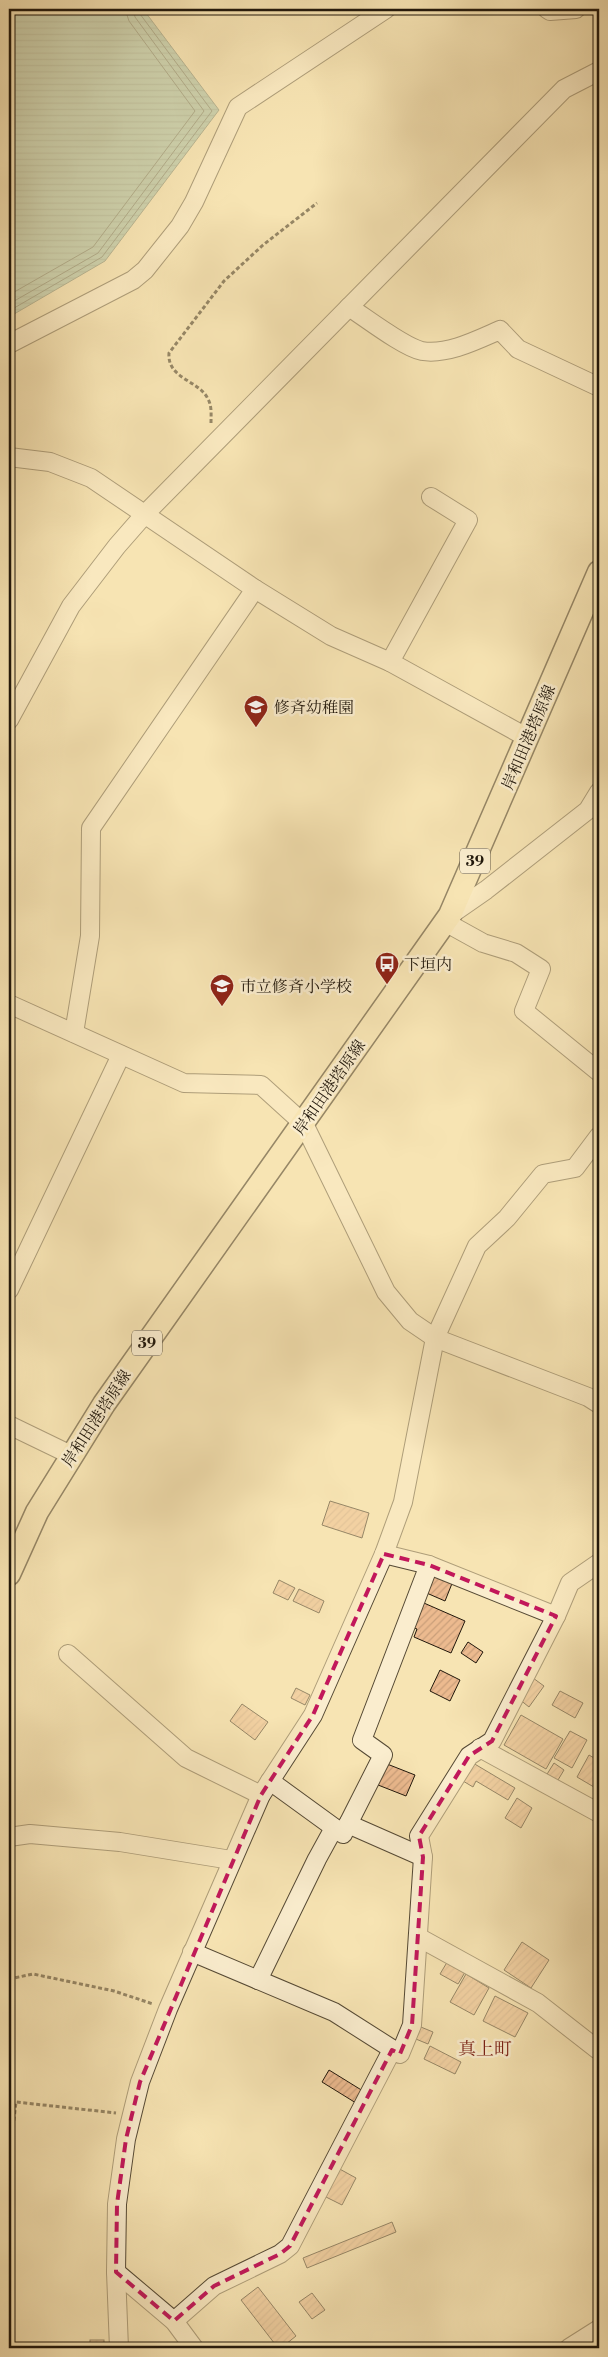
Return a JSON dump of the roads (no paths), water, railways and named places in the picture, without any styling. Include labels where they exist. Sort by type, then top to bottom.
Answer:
[{"type":"main road","name":"岸和田港塔原線","points":[[9,1574],[37,1512],[104,1404],[304,1124],[447,918],[528,738],[599,572]]},
{"type":"street","points":[[9,344],[119,287],[145,270],[180,226],[194,202],[238,107],[386,9]]},
{"type":"street","points":[[547,9],[550,11],[576,9]]},
{"type":"street","points":[[9,720],[72,606],[117,546],[145,514],[564,89],[599,71]]},
{"type":"street","points":[[349,307],[421,351],[439,351],[500,330],[518,349],[599,387]]},
{"type":"street","points":[[9,457],[50,462],[91,478],[255,589],[331,636],[390,662],[528,738]]},
{"type":"street","points":[[390,662],[468,520],[431,496]]},
{"type":"street","points":[[74,1033],[90,936],[91,828],[255,589]]},
{"type":"street","points":[[599,792],[588,810],[447,918],[483,943],[516,954],[541,969],[524,1011],[599,1072]]},
{"type":"street","points":[[9,1004],[184,1083],[261,1085],[304,1124],[386,1292],[410,1321],[435,1338],[588,1397],[599,1404]]},
{"type":"street","points":[[9,1290],[121,1054]]},
{"type":"street","points":[[119,2348],[116,2272],[117,2204],[126,2139],[140,2082],[168,2009],[231,1860],[266,1788],[313,1715],[384,1554],[403,1502],[435,1338],[477,1246],[507,1218],[543,1174],[575,1168],[599,1136]]},
{"type":"street","points":[[9,1426],[71,1455]]},
{"type":"street","points":[[384,1554],[429,1565],[556,1616]]},
{"type":"street","points":[[192,1952],[334,2012],[400,2054],[412,2025],[423,1857],[419,1836],[469,1756],[492,1741],[556,1616],[570,1583],[599,1562]]},
{"type":"street","points":[[258,1980],[317,1858],[341,1826],[383,1755],[362,1740],[429,1565]]},
{"type":"street","points":[[68,1654],[186,1758],[266,1788],[341,1826],[423,1857]]},
{"type":"street","points":[[480,1748],[599,1813]]},
{"type":"street","points":[[9,1837],[30,1834],[120,1842],[231,1860]]},
{"type":"street","points":[[418,1937],[538,2003],[598,2050]]},
{"type":"street","points":[[174,2321],[214,2286],[280,2254],[290,2246],[392,2050]]},
{"type":"street","points":[[116,2272],[174,2321],[194,2348]]},
{"type":"street","points":[[569,2348],[599,2329]]},
{"type":"water","points":[[9,9],[143,9],[219,110],[105,261],[9,317]]},
{"type":"place","name":"修斉幼稚園","points":[[256,728]]},
{"type":"place","name":"下垣内","points":[[387,985]]},
{"type":"place","name":"市立修斉小学校","points":[[222,1007]]},
{"type":"district","name":"真上町","points":[[485,2049]]}]
